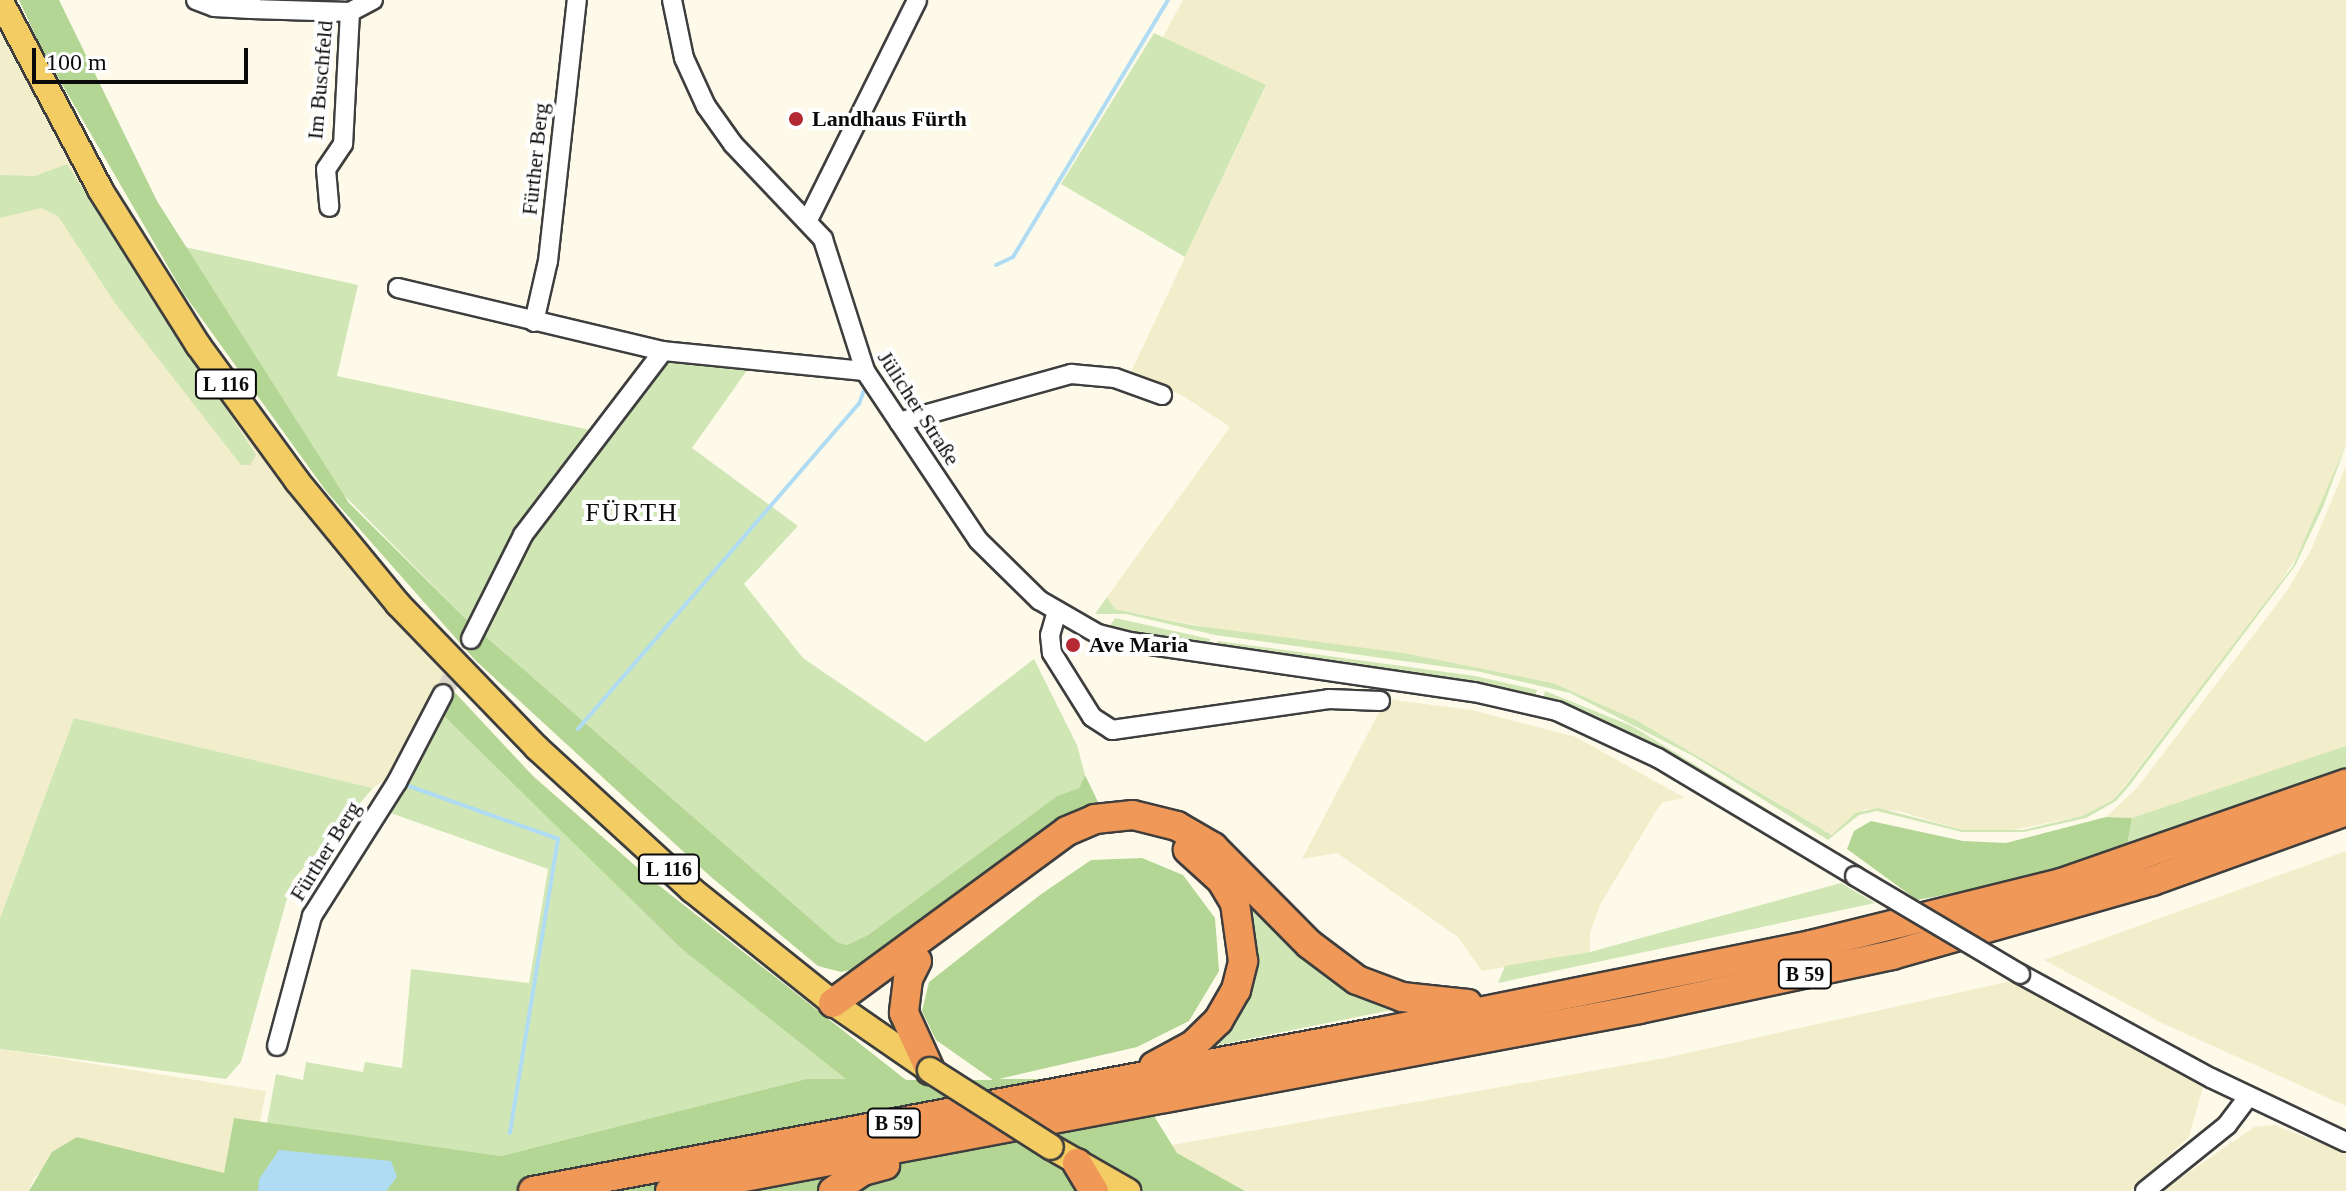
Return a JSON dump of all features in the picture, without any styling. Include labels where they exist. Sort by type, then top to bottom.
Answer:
[{"type":"highway","name":"B 59","points":[[533,1191],[1131,1079],[1811,945],[2009,897],[2157,853],[2346,784]]},
{"type":"highway","name":"B 59","points":[[670,1191],[1640,1009],[1892,955],[2152,881],[2346,811]]},
{"type":"highway","points":[[841,1009],[1067,831],[1095,819],[1133,815],[1177,826],[1213,847],[1309,944],[1357,980],[1402,997],[1501,1006]]},
{"type":"highway","points":[[841,1009],[917,961],[1083,842],[1136,833],[1177,844],[1209,867],[1235,903],[1244,946],[1240,975],[1227,1008],[1206,1034],[1131,1079]]},
{"type":"highway","points":[[917,961],[908,979],[904,1013],[930,1070]]},
{"type":"highway","points":[[833,1191],[863,1171],[951,1151],[992,1131]]},
{"type":"highway","points":[[1077,1163],[1094,1191]]},
{"type":"main road","name":"L 116","points":[[0,0],[66,130],[156,281],[256,426],[345,542],[424,633],[537,748],[692,890],[841,1009],[1051,1147],[1128,1191]]},
{"type":"street","name":"Im Buschfeld","points":[[196,0],[214,7],[251,4],[350,12],[343,144],[326,169],[329,207]]},
{"type":"street","points":[[350,12],[373,0]]},
{"type":"street","name":"Fürther Berg","points":[[534,322],[548,261],[577,0]]},
{"type":"street","name":"Jülicher Straße","points":[[672,0],[684,58],[706,106],[733,144],[809,218],[829,250],[865,371],[987,550],[1020,585],[1060,613],[1098,634],[1130,642],[1460,689],[1557,711],[1658,758],[2020,974],[2249,1096],[2346,1142]]},
{"type":"street","points":[[809,218],[917,0]]},
{"type":"street","points":[[398,288],[663,351],[865,371]]},
{"type":"street","points":[[471,639],[523,535],[663,351]]},
{"type":"street","points":[[899,422],[1071,374],[1115,378],[1162,395]]},
{"type":"street","points":[[1060,613],[1050,635],[1052,653],[1092,717],[1112,730],[1329,699],[1380,701]]},
{"type":"street","name":"Fürther Berg","points":[[277,1046],[312,916],[397,782],[443,694]]},
{"type":"street","points":[[2145,1191],[2227,1125],[2249,1096]]},
{"type":"shaded area","points":[[0,0],[156,281],[457,667],[409,762],[373,788],[74,718],[0,918]]},
{"type":"shaded area","points":[[1183,0],[2346,0],[2346,445],[2303,547],[2266,604],[2113,800],[2082,816],[2003,832],[1963,830],[1898,811],[1865,809],[1833,835],[1636,720],[1553,683],[1404,653],[1230,632],[1115,609],[1107,597],[1230,427],[1180,394],[1129,376],[1266,86],[1163,37]]},
{"type":"shaded area","points":[[2346,466],[2346,746],[2175,806],[2132,818],[2106,817],[2137,788],[2287,591],[2311,550]]},
{"type":"shaded area","points":[[1386,699],[1472,710],[1576,737],[1685,798],[1663,802],[1656,811],[1600,905],[1590,933],[1590,952],[1482,971],[1458,937],[1337,853],[1302,859]]},
{"type":"shaded area","points":[[2346,851],[2346,1106],[2164,1024],[2044,960]]},
{"type":"shaded area","points":[[2011,981],[2203,1087],[2189,1137],[2131,1191],[1245,1191],[1177,1153],[1172,1145],[1665,1058]]},
{"type":"shaded area","points":[[0,1049],[266,1091],[260,1122],[234,1119],[224,1173],[77,1137],[34,1178],[29,1191],[0,1191]]},
{"type":"shaded area","points":[[2274,1125],[2346,1153],[2346,1191],[2162,1191],[2254,1127]]},
{"type":"green space","points":[[19,0],[59,0],[157,201],[349,503],[468,621],[837,942],[847,945],[868,935],[1057,796],[1079,788],[1085,775],[1100,806],[858,968],[841,972],[818,966],[711,877],[475,660],[326,491],[184,294],[42,50]]},
{"type":"green space","points":[[1154,33],[1266,85],[1185,257],[1061,184]]},
{"type":"green space","points":[[67,164],[256,455],[250,465],[241,465],[115,303],[58,216],[41,208],[0,218],[0,175],[35,176]]},
{"type":"green space","points":[[185,247],[358,285],[337,376],[600,432],[517,531],[468,621],[333,484]]},
{"type":"green space","points":[[669,357],[750,366],[692,448],[798,526],[744,584],[803,658],[926,742],[1034,659],[1077,745],[1085,775],[1079,788],[1057,796],[868,935],[847,945],[837,942],[482,633],[534,529]]},
{"type":"green space","points":[[2346,445],[2323,507],[2295,566],[2130,785],[2116,801],[2086,818],[2024,832],[1962,832],[1877,811],[1859,815],[1828,840],[1695,757],[1570,693],[1476,671],[1215,635],[1126,614],[1095,614],[1107,597],[1115,609],[1191,625],[1404,653],[1553,683],[1636,720],[1832,835],[1855,813],[1878,808],[1963,830],[2023,830],[2082,816],[2113,800],[2126,785],[2293,566]]},
{"type":"green space","points":[[1115,618],[1210,639],[1210,647],[1116,629],[1110,626]]},
{"type":"green space","points":[[1218,641],[1475,676],[1537,690],[1535,697],[1217,648]]},
{"type":"green space","points":[[448,685],[533,776],[647,876],[906,1080],[993,1080],[936,1040],[922,1011],[929,982],[1040,895],[1091,860],[1142,858],[1183,875],[1215,918],[1219,971],[1189,1021],[1137,1047],[999,1079],[1131,1079],[1177,1153],[1245,1191],[29,1191],[52,1152],[77,1137],[224,1173],[234,1118],[501,1156],[806,1079],[846,1079],[682,949],[443,715]]},
{"type":"green space","points":[[1545,691],[1632,726],[1819,841],[1627,733],[1543,699]]},
{"type":"green space","points":[[443,715],[684,950],[847,1079],[806,1079],[501,1156],[267,1123],[276,1074],[303,1080],[306,1062],[363,1072],[365,1062],[402,1068],[411,969],[529,983],[548,869],[385,811]]},
{"type":"green space","points":[[74,718],[373,788],[292,881],[241,1062],[226,1079],[0,1049],[0,918]]},
{"type":"green space","points":[[2346,746],[2346,767],[2127,846],[2132,818]]},
{"type":"green space","points":[[2106,817],[2132,818],[2127,846],[2004,884],[1917,900],[1847,849],[1854,831],[1871,821],[1963,841],[2006,843]]},
{"type":"green space","points":[[1841,883],[1875,903],[1498,983],[1505,966],[1590,952]]},
{"type":"green space","points":[[1245,898],[1300,957],[1349,994],[1396,1009],[1209,1047]]},
{"type":"water","points":[[279,1150],[391,1161],[397,1177],[386,1191],[258,1191],[259,1179]]},
{"type":"waterway","points":[[996,265],[1013,257],[1168,0]]},
{"type":"waterway","points":[[578,729],[859,404],[864,390]]},
{"type":"waterway","points":[[403,784],[558,839],[510,1133]]},
{"type":"tunnel","points":[[443,694],[471,639]]},
{"type":"place","name":"Landhaus Fürth","points":[[796,119]]},
{"type":"place","name":"Ave Maria","points":[[1073,645]]},
{"type":"district","name":"FÜRTH","points":[[632,513]]}]
